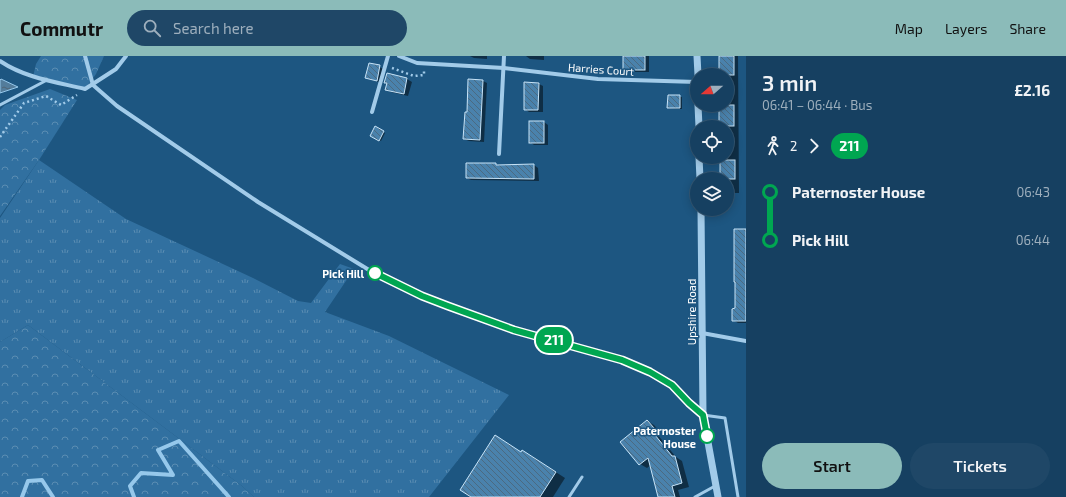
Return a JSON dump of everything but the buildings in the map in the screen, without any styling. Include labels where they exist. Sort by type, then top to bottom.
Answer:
[{"type":"street","points":[[85,56],[93,85],[117,106],[258,202],[369,270],[422,296],[455,309],[514,330],[622,360],[650,372],[672,385],[703,415]]},
{"type":"street","points":[[0,61],[7,66],[26,74],[86,89],[116,70],[126,56]]},
{"type":"street","points":[[372,112],[388,56]]},
{"type":"street","name":"Harries Court","points":[[399,56],[417,63],[504,68],[598,79],[690,82]]},
{"type":"street","points":[[499,154],[504,56]]},
{"type":"street","points":[[697,56],[698,68]]},
{"type":"street","name":"Upshire Road","points":[[701,216],[703,415],[718,497]]},
{"type":"street","points":[[702,333],[746,340]]},
{"type":"lane","points":[[0,104],[47,80]]},
{"type":"lane","points":[[703,415],[725,418],[738,497]]},
{"type":"lane","points":[[569,497],[582,476]]},
{"type":"lane","points":[[695,497],[715,486]]},
{"type":"path","points":[[386,63],[414,76],[424,75],[425,63]]},
{"type":"path","points":[[0,137],[24,103],[46,96],[61,105],[86,89]]},
{"type":"green space","points":[[41,56],[104,56],[96,74],[85,89],[33,77],[36,64]]},
{"type":"green space","points":[[50,89],[77,100],[39,160],[0,216],[0,110],[5,105]]},
{"type":"green space","points":[[39,160],[126,219],[253,278],[298,301],[311,303],[340,264],[354,269],[325,312],[389,336],[509,395],[429,497],[254,497],[242,486],[28,325],[0,342],[0,218]]},
{"type":"green space","points":[[28,325],[242,486],[254,497],[0,497],[0,342]]},
{"type":"water","points":[[1,79],[18,87],[0,93]]},
{"type":"waterway","points":[[134,497],[130,486],[141,473],[173,475],[158,450],[179,441],[229,497]]},
{"type":"waterway","points":[[22,497],[28,481],[42,480],[53,497]]},
{"type":"bus line","name":"211","points":[[375,273],[422,296],[514,330],[622,360],[650,372],[672,385],[703,415],[707,436]]},
{"type":"place","name":"Pick Hill","points":[[375,273]]},
{"type":"place","name":"Paternoster House","points":[[707,436]]}]
